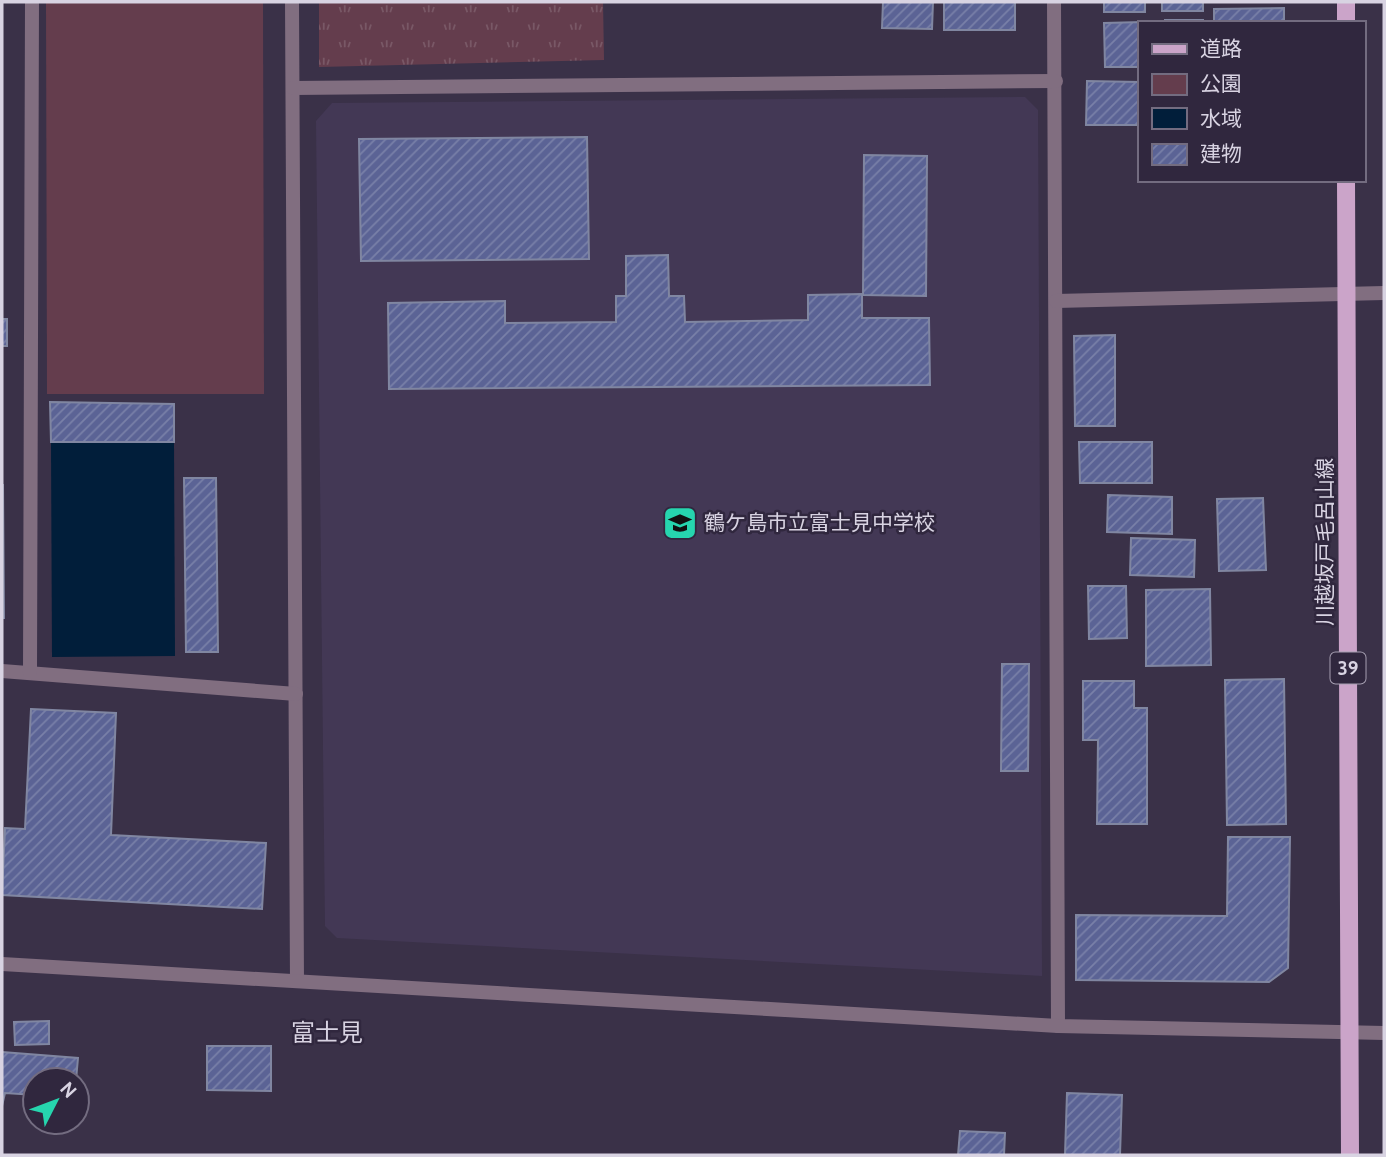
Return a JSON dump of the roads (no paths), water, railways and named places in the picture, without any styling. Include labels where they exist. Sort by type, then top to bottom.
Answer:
[{"type":"main road","points":[[1346,2],[1346,21]]},
{"type":"main road","name":"川越坂戸毛呂山線","points":[[1346,182],[1350,1155]]},
{"type":"street","points":[[30,673],[32,2]]},
{"type":"street","points":[[292,2],[297,981]]},
{"type":"street","points":[[1054,2],[1058,1026]]},
{"type":"street","points":[[293,88],[1056,81]]},
{"type":"street","points":[[1056,301],[1384,293]]},
{"type":"street","points":[[2,671],[296,694]]},
{"type":"street","points":[[2,964],[1058,1026],[1384,1033]]},
{"type":"water","points":[[51,442],[174,442],[175,656],[52,657]]},
{"type":"place","name":"鶴ケ島市立富士見中学校","points":[[680,523]]},
{"type":"district","name":"富士見","points":[[327,1033]]}]
